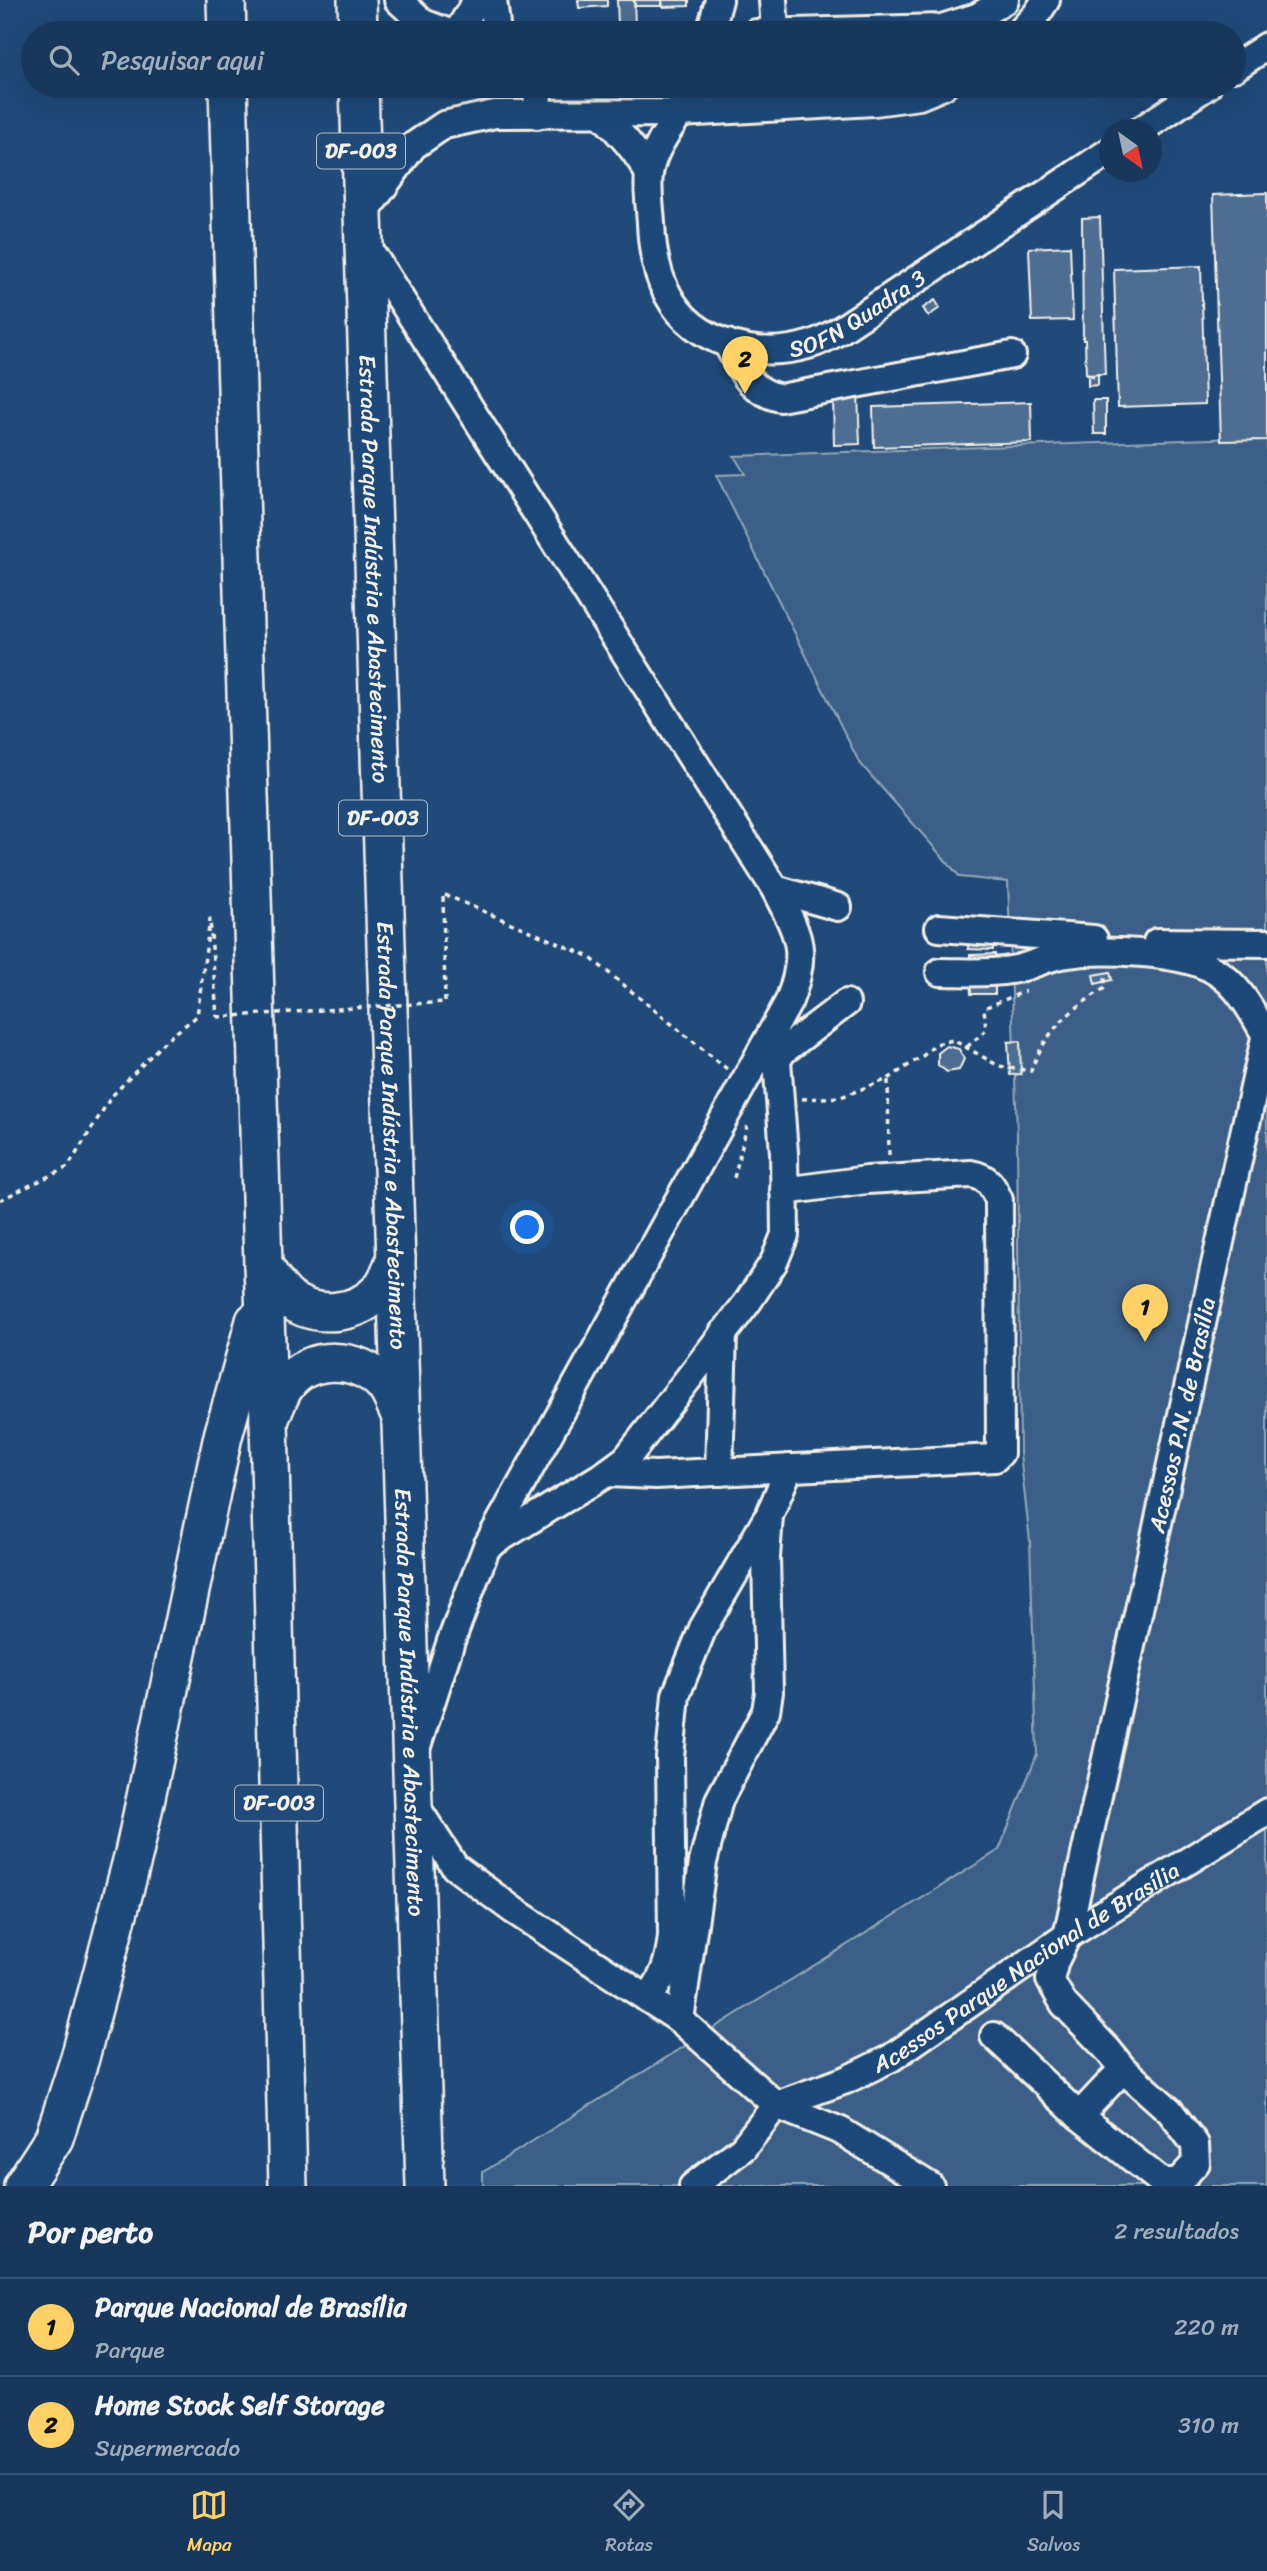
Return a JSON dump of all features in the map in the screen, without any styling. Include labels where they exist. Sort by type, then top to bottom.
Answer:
[{"type":"highway","points":[[226,0],[227,21]]},
{"type":"highway","points":[[357,0],[358,21]]},
{"type":"highway","name":"DF-003","points":[[228,98],[263,1277],[270,1420],[288,2186]]},
{"type":"highway","name":"Estrada Parque Indústria e Abastecimento","points":[[359,98],[425,2186]]},
{"type":"highway","points":[[23,2186],[54,2138],[80,2058],[134,1853],[223,1436],[263,1277],[290,1299],[311,1310],[335,1312],[359,1306],[378,1291],[396,1257]]},
{"type":"highway","points":[[270,1420],[286,1384],[308,1367],[336,1361],[363,1367],[384,1385],[402,1419]]},
{"type":"street","points":[[398,0],[421,21]]},
{"type":"street","points":[[464,21],[477,0]]},
{"type":"street","points":[[493,0],[496,21]]},
{"type":"street","points":[[713,21],[719,0]]},
{"type":"street","points":[[773,0],[774,21]]},
{"type":"street","points":[[964,21],[1005,0]]},
{"type":"street","points":[[1030,21],[1046,0]]},
{"type":"street","points":[[1246,60],[1267,46]]},
{"type":"street","points":[[537,115],[538,98]]},
{"type":"street","points":[[838,98],[680,113],[495,114],[444,125],[413,146],[364,229],[775,889],[799,937],[801,956],[794,988],[781,1018],[487,1546],[451,1642],[412,1785],[455,1867],[513,1910],[680,2020],[776,2105],[841,2131],[930,2186]]},
{"type":"street","points":[[1158,119],[1189,98]]},
{"type":"street","name":"SOFN Quadra 3","points":[[680,113],[666,133],[649,174],[651,235],[659,274],[668,296],[684,318],[710,337],[744,348],[779,351],[810,345],[842,329],[1099,158]]},
{"type":"street","points":[[601,114],[632,146],[649,174]]},
{"type":"street","points":[[727,343],[746,379],[766,395],[780,398],[1012,355]]},
{"type":"street","points":[[775,889],[838,907]]},
{"type":"street","points":[[939,928],[1105,940],[1267,943]]},
{"type":"street","name":"Acessos P.N. de Brasília","points":[[940,972],[1011,970],[1065,954],[1107,951],[1157,955],[1198,963],[1217,971],[1250,1007],[1266,1032],[1067,1936],[1055,1961],[1050,1980],[1064,2004],[1123,2069]]},
{"type":"street","points":[[487,1546],[607,1474],[626,1459],[747,1303],[774,1262],[785,1235],[776,1060],[783,1051],[846,1003]]},
{"type":"street","points":[[781,1018],[797,1041]]},
{"type":"street","points":[[607,1474],[719,1472],[995,1458],[1001,1451],[999,1200],[992,1185],[984,1177],[971,1174],[890,1179],[784,1191]]},
{"type":"street","points":[[719,1472],[723,1334]]},
{"type":"street","points":[[648,1999],[660,1983],[669,1962],[672,1936],[670,1757],[676,1695],[703,1628],[769,1516],[789,1468]]},
{"type":"street","points":[[680,2020],[703,1862],[719,1800],[766,1711],[769,1692],[766,1558],[769,1516]]},
{"type":"street","name":"Acessos Parque Nacional de Brasília","points":[[776,2105],[829,2087],[891,2058],[1067,1936],[1267,1812]]},
{"type":"street","points":[[994,2036],[1079,2116],[1162,2182],[1178,2182],[1196,2163],[1195,2144],[1170,2111],[1123,2069],[1079,2116]]},
{"type":"street","points":[[829,2087],[825,2104],[841,2131]]},
{"type":"street","points":[[693,2186],[743,2148],[776,2105]]},
{"type":"path","points":[[0,1200],[68,1167],[111,1097],[165,1041],[197,1016],[209,919],[217,1017],[445,1002],[443,894],[588,956],[745,1084]]},
{"type":"path","points":[[780,1099],[841,1097],[888,1079],[936,1044],[953,1040],[999,1066],[1031,1071],[1039,1047],[1076,1007],[1105,988],[1105,971],[1093,971]]},
{"type":"path","points":[[967,1047],[986,1030],[985,1008],[1031,988]]},
{"type":"path","points":[[888,1079],[890,1179]]},
{"type":"path","points":[[734,1178],[747,1126]]},
{"type":"shaded area","points":[[1267,437],[1267,2186],[483,2186],[483,2172],[999,1850],[1037,1754],[1030,1541],[1020,1454],[1017,1133],[1008,882],[960,877],[859,762],[716,475],[745,474],[734,456]]},
{"type":"building","points":[[578,0],[607,0],[607,6],[579,8]]},
{"type":"building","points":[[617,0],[634,0],[635,21],[618,21]]},
{"type":"building","points":[[634,0],[662,0],[662,6],[635,6]]},
{"type":"building","points":[[662,0],[689,0],[689,6],[663,7]]},
{"type":"building","points":[[1267,193],[1267,440],[1221,441],[1213,195]]},
{"type":"building","points":[[1100,217],[1105,374],[1086,375],[1083,340],[1082,218]]},
{"type":"building","points":[[1070,246],[1073,320],[1032,321],[1029,248]]},
{"type":"building","points":[[1201,266],[1205,404],[1118,407],[1114,269]]},
{"type":"building","points":[[935,300],[940,308],[928,316],[923,308]]},
{"type":"building","points":[[1088,374],[1093,377],[1098,374],[1098,385],[1088,386]]},
{"type":"building","points":[[858,394],[860,444],[834,445],[833,395]]},
{"type":"building","points":[[1093,400],[1106,400],[1106,434],[1094,434]]},
{"type":"building","points":[[1031,402],[1032,442],[874,447],[873,407]]},
{"type":"building","points":[[968,934],[992,934],[993,950],[968,949]]},
{"type":"building","points":[[995,954],[995,994],[971,994],[970,955]]},
{"type":"building","points":[[1110,972],[1112,980],[1095,984],[1093,975]]},
{"type":"building","points":[[1020,1041],[1021,1074],[1010,1075],[1008,1042]]},
{"type":"building","points":[[947,1046],[959,1049],[964,1059],[959,1070],[947,1072],[938,1065],[938,1053]]},
{"type":"place","name":"Home Stock Self Storage","points":[[745,394]]},
{"type":"place","name":"Parque Nacional de Brasília","points":[[1145,1342]]}]
